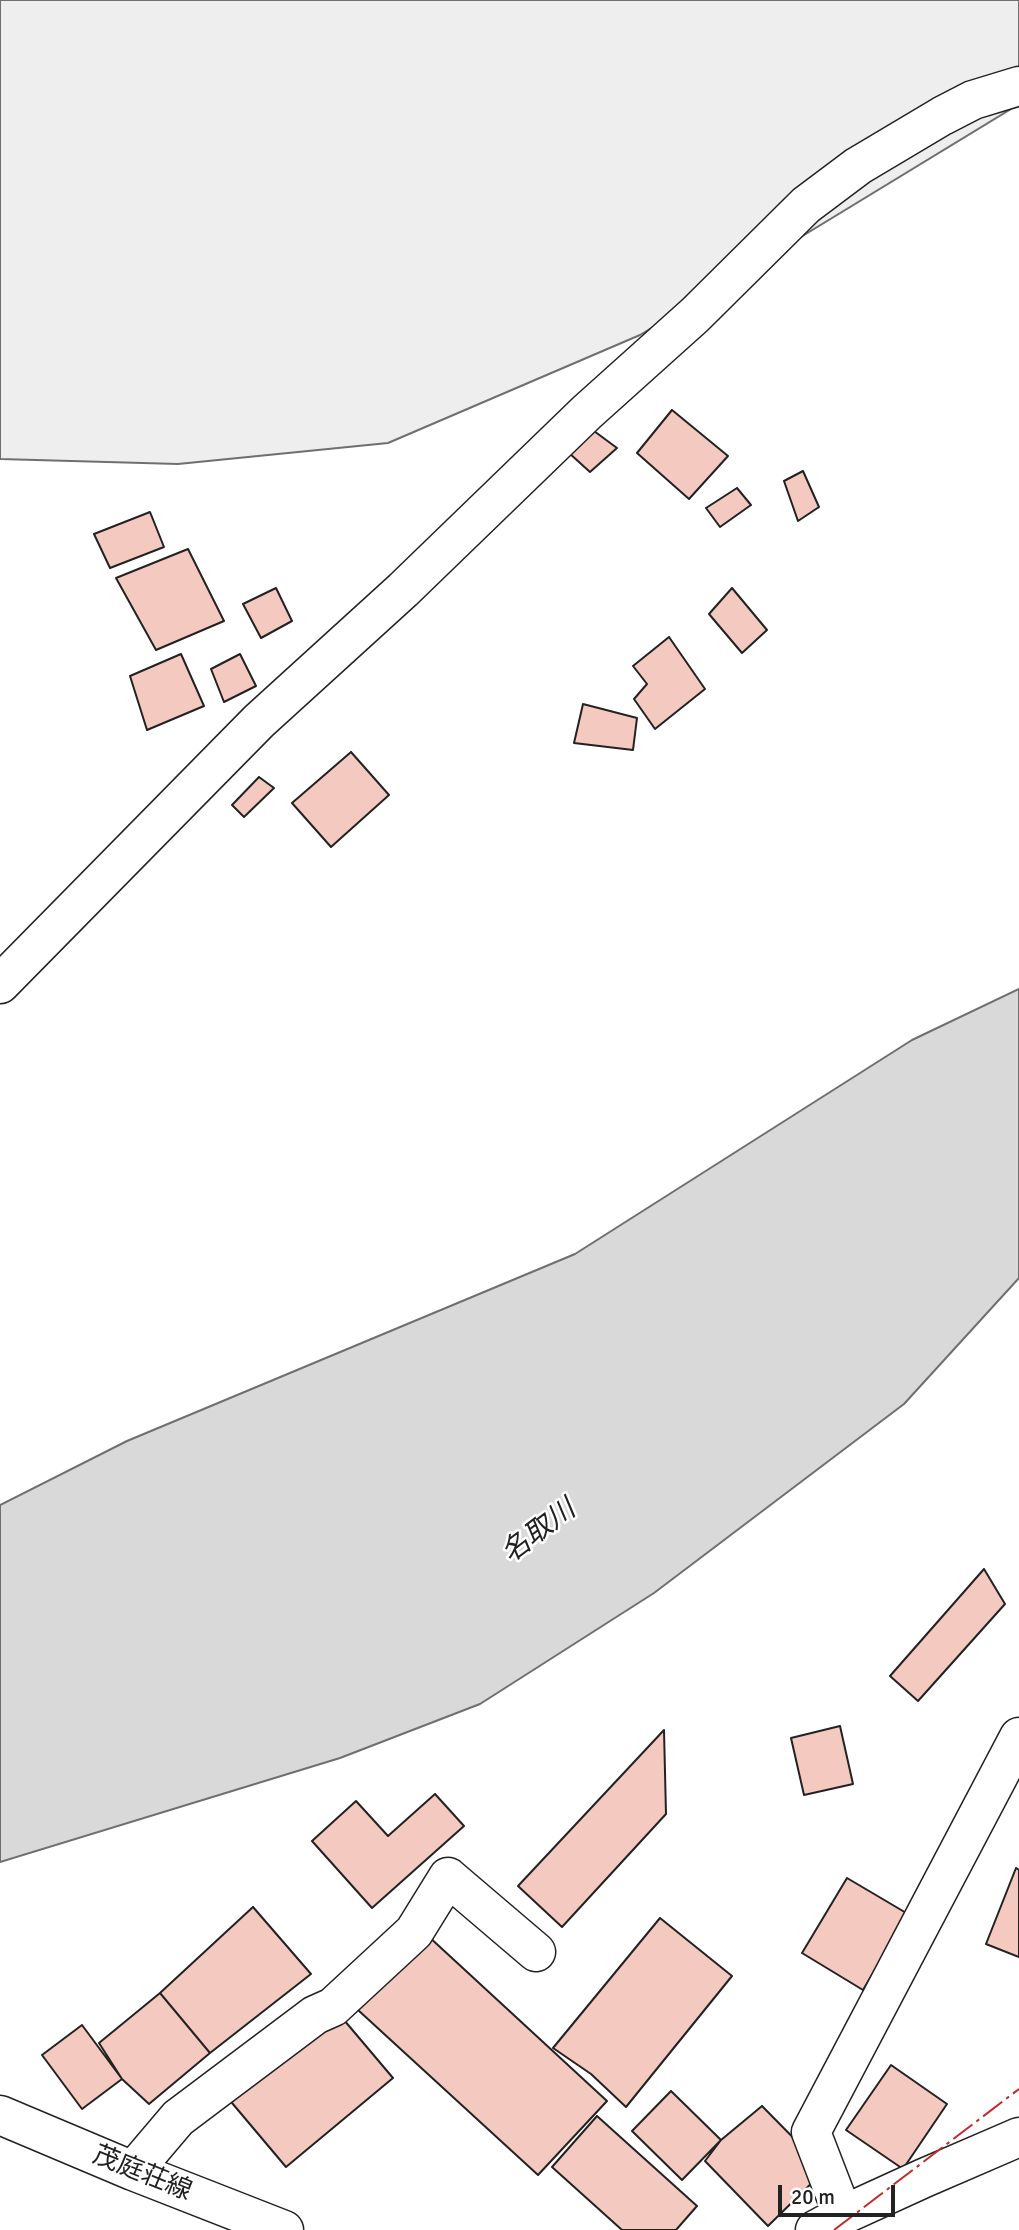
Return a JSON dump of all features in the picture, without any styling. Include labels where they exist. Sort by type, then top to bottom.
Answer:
[{"type":"street","points":[[0,984],[259,721],[402,590],[587,412],[695,315],[806,205],[858,166],[942,116],[974,100],[1019,86]]},
{"type":"street","points":[[1019,1737],[811,2132],[829,2223],[1019,2137]]},
{"type":"street","points":[[133,2171],[178,2118],[315,2015],[334,2007],[414,1933],[448,1877],[536,1952]]},
{"type":"street","name":"茂庭荘線","points":[[0,2115],[133,2171],[285,2230]]},
{"type":"shaded area","points":[[0,0],[1019,0],[1019,104],[640,335],[388,443],[178,464],[0,459]]},
{"type":"water","name":"名取川","points":[[1019,989],[1019,1278],[904,1404],[654,1593],[480,1704],[340,1758],[0,1862],[0,1505],[127,1441],[575,1254],[912,1040]]},
{"type":"building","points":[[672,410],[728,456],[689,499],[637,453]]},
{"type":"building","points":[[594,431],[617,448],[590,472],[569,453]]},
{"type":"building","points":[[803,471],[819,507],[798,521],[784,481]]},
{"type":"building","points":[[737,488],[751,505],[720,527],[706,508]]},
{"type":"building","points":[[150,512],[164,547],[110,568],[94,534]]},
{"type":"building","points":[[188,549],[224,621],[156,650],[116,578]]},
{"type":"building","points":[[276,588],[292,621],[261,638],[243,604]]},
{"type":"building","points":[[732,588],[767,630],[742,653],[709,614]]},
{"type":"building","points":[[669,637],[705,689],[655,729],[634,699],[647,684],[633,666]]},
{"type":"building","points":[[181,654],[204,706],[147,730],[130,676]]},
{"type":"building","points":[[240,654],[256,686],[224,702],[211,669]]},
{"type":"building","points":[[583,704],[637,718],[633,750],[574,743]]},
{"type":"building","points":[[351,752],[389,795],[331,847],[292,803]]},
{"type":"building","points":[[259,777],[274,788],[244,817],[232,805]]},
{"type":"building","points":[[984,1569],[1005,1604],[918,1701],[890,1676]]},
{"type":"building","points":[[840,1726],[853,1784],[804,1795],[791,1738]]},
{"type":"building","points":[[664,1730],[666,1814],[562,1927],[518,1886]]},
{"type":"building","points":[[435,1794],[464,1826],[372,1908],[312,1841],[356,1801],[388,1836]]},
{"type":"building","points":[[1016,1868],[1019,1870],[1019,1957],[986,1944]]},
{"type":"building","points":[[847,1878],[908,1914],[863,1990],[802,1953]]},
{"type":"building","points":[[253,1907],[311,1974],[210,2053],[160,1993]]},
{"type":"building","points":[[660,1918],[732,1976],[626,2107],[591,2074],[553,2048]]},
{"type":"building","points":[[427,1935],[607,2101],[538,2175],[358,2010]]},
{"type":"building","points":[[160,1993],[210,2053],[149,2104],[122,2079],[99,2043]]},
{"type":"building","points":[[333,2007],[393,2078],[286,2167],[227,2097]]},
{"type":"building","points":[[82,2025],[122,2079],[82,2109],[42,2055]]},
{"type":"building","points":[[891,2065],[947,2104],[903,2169],[846,2130]]},
{"type":"building","points":[[671,2091],[721,2140],[682,2180],[632,2131]]},
{"type":"building","points":[[762,2106],[825,2170],[768,2226],[705,2161],[721,2140]]},
{"type":"building","points":[[597,2116],[697,2206],[676,2230],[622,2230],[552,2167]]},
{"type":"power","points":[[834,2230],[1019,2089]]}]
